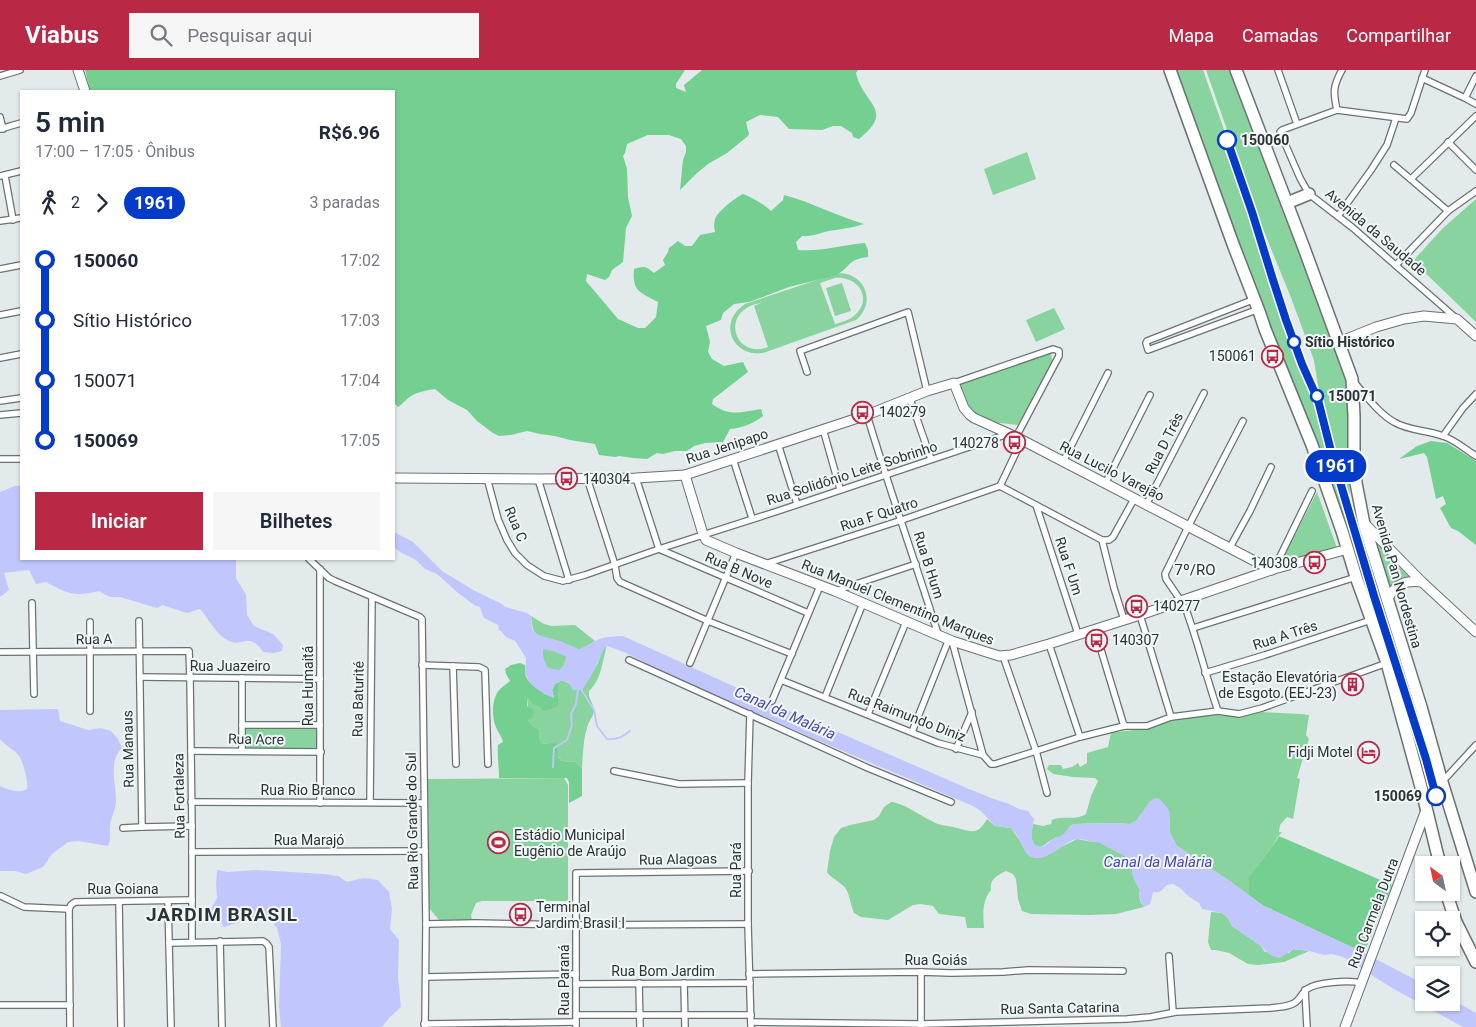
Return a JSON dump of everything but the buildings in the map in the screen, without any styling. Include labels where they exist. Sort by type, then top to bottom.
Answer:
[{"type":"highway","points":[[1170,70],[1265,329],[1312,446],[1348,549],[1386,663],[1416,765],[1438,856]]},
{"type":"highway","name":"Avenida Pan Nordestina","points":[[1236,73],[1352,379],[1356,483],[1364,524],[1476,892]]},
{"type":"highway","points":[[1287,204],[1309,194]]},
{"type":"highway","points":[[1449,901],[1456,922],[1476,962]]},
{"type":"street","points":[[0,76],[20,70]]},
{"type":"street","points":[[78,70],[85,90]]},
{"type":"street","points":[[1278,70],[1297,124],[1337,110],[1407,119],[1425,70]]},
{"type":"street","points":[[1337,110],[1334,90],[1342,70]]},
{"type":"street","points":[[1465,98],[1476,76]]},
{"type":"street","points":[[1422,78],[1476,104]]},
{"type":"street","points":[[0,116],[1,129],[20,123]]},
{"type":"street","points":[[1411,179],[1476,116]]},
{"type":"street","points":[[1338,216],[1387,144],[1396,118]]},
{"type":"street","name":"Avenida da Saudade","points":[[1297,124],[1280,132],[1309,194],[1396,265],[1476,336]]},
{"type":"street","points":[[1448,142],[1476,170]]},
{"type":"street","points":[[1394,165],[1448,211]]},
{"type":"street","points":[[12,220],[2,176],[20,171]]},
{"type":"street","points":[[1396,265],[1448,211],[1476,191]]},
{"type":"street","points":[[0,222],[20,218]]},
{"type":"street","points":[[0,269],[20,265]]},
{"type":"street","points":[[1257,304],[1148,350],[1147,341],[1257,304]]},
{"type":"street","points":[[0,315],[20,311]]},
{"type":"street","points":[[807,372],[800,350],[908,312],[927,391]]},
{"type":"street","points":[[1339,342],[1376,326],[1404,319],[1424,316],[1457,319]]},
{"type":"street","name":"Rua Jenipapo","points":[[395,478],[636,478],[685,475],[867,415],[927,391],[1053,349],[1059,351],[1059,356],[1015,437]]},
{"type":"street","points":[[0,358],[20,354]]},
{"type":"street","points":[[1063,462],[1108,374]]},
{"type":"street","points":[[1352,379],[1378,408],[1394,422],[1405,427],[1443,436],[1476,456]]},
{"type":"street","name":"Rua Lucilo Varejão","points":[[954,383],[964,408],[974,418],[1015,437],[1273,570]]},
{"type":"street","name":"Rua D Três","points":[[1146,505],[1204,392]]},
{"type":"street","points":[[1443,436],[1463,408],[1476,394]]},
{"type":"street","points":[[1105,484],[1150,395]]},
{"type":"street","points":[[0,401],[20,398]]},
{"type":"street","points":[[910,399],[931,459]]},
{"type":"street","points":[[0,415],[20,413]]},
{"type":"street","name":"Rua B Hum","points":[[867,415],[938,634]]},
{"type":"street","points":[[1218,711],[1193,628],[1183,604],[1165,575],[1188,526],[1243,421]]},
{"type":"street","points":[[823,429],[840,489]]},
{"type":"street","points":[[1015,437],[1000,486],[1102,540],[1109,540],[1113,537],[1134,499]]},
{"type":"street","name":"Rua Solidônio Leite Sobrinho","points":[[566,580],[931,459],[1015,437]]},
{"type":"street","points":[[778,444],[797,504]]},
{"type":"street","points":[[0,459],[20,459]]},
{"type":"street","points":[[733,459],[752,518]]},
{"type":"street","points":[[1229,548],[1271,467]]},
{"type":"street","points":[[685,475],[703,534]]},
{"type":"street","name":"Rua C","points":[[486,478],[498,519],[515,553],[526,565],[544,576],[566,580]]},
{"type":"street","points":[[587,478],[615,565],[617,578],[624,584],[708,621],[792,654]]},
{"type":"street","points":[[636,478],[659,549]]},
{"type":"street","points":[[538,479],[566,580]]},
{"type":"street","name":"Rua F Quatro","points":[[766,564],[1000,486]]},
{"type":"street","points":[[1273,570],[1312,490]]},
{"type":"street","name":"Rua F Um","points":[[1036,505],[1078,634]]},
{"type":"street","points":[[1364,524],[1476,632]]},
{"type":"street","name":"Rua Manuel Clementino Marques","points":[[703,534],[706,540],[736,553],[835,591],[950,640],[993,655],[1003,656],[1183,604],[1273,570],[1348,549]]},
{"type":"street","points":[[1102,540],[1124,620]]},
{"type":"street","name":"Rua B Nove","points":[[659,549],[808,614]]},
{"type":"street","points":[[690,664],[736,553]]},
{"type":"street","points":[[310,560],[329,578],[372,597]]},
{"type":"street","points":[[835,591],[916,564]]},
{"type":"street","name":"Rua Humaitá","points":[[320,569],[320,803]]},
{"type":"street","points":[[1193,628],[1356,577]]},
{"type":"street","points":[[1387,600],[1399,585],[1408,582],[1422,582]]},
{"type":"street","points":[[772,701],[820,586]]},
{"type":"street","name":"Rua Rio Grande do Sul","points":[[372,597],[420,617],[422,621],[426,924],[424,1026]]},
{"type":"street","name":"Rua Baturité","points":[[370,802],[372,597]]},
{"type":"street","points":[[32,603],[34,694]]},
{"type":"street","points":[[825,697],[863,603]]},
{"type":"street","points":[[1140,615],[1171,717]]},
{"type":"street","name":"Rua A Três","points":[[1205,673],[1273,653],[1371,620]]},
{"type":"street","name":"Rua Manaus","points":[[138,621],[142,826]]},
{"type":"street","points":[[90,622],[90,711]]},
{"type":"street","points":[[868,714],[906,622]]},
{"type":"street","points":[[1095,630],[1124,726]]},
{"type":"street","points":[[950,640],[983,755]]},
{"type":"street","points":[[912,732],[950,640]]},
{"type":"street","points":[[1049,644],[1080,737]]},
{"type":"street","name":"Rua A","points":[[0,652],[189,651]]},
{"type":"street","name":"Rua Fortaleza","points":[[189,651],[192,942]]},
{"type":"street","points":[[1003,656],[1036,751],[1047,793]]},
{"type":"street","points":[[629,660],[868,768],[951,802]]},
{"type":"street","name":"Rua Raimundo Diniz","points":[[781,680],[956,749],[983,755],[991,764],[994,764],[1080,737],[1124,726],[1150,725],[1171,717],[1218,711],[1238,714],[1262,708],[1386,663]]},
{"type":"street","points":[[422,664],[478,667],[485,670],[488,764]]},
{"type":"street","points":[[453,666],[456,764]]},
{"type":"street","name":"Rua Juazeiro","points":[[140,677],[320,679]]},
{"type":"street","points":[[242,678],[242,751]]},
{"type":"street","points":[[956,749],[972,712]]},
{"type":"street","name":"Rua Pará","points":[[750,714],[748,924],[751,1025]]},
{"type":"street","points":[[242,726],[320,725]]},
{"type":"street","points":[[1442,782],[1476,745]]},
{"type":"street","name":"Rua Acre","points":[[191,751],[321,752]]},
{"type":"street","points":[[614,771],[679,784],[748,782]]},
{"type":"street","name":"Rua Rio Branco","points":[[191,802],[424,803]]},
{"type":"street","name":"Rua Carmela Dutra","points":[[1344,1027],[1426,809]]},
{"type":"street","points":[[123,828],[192,826]]},
{"type":"street","name":"Rua Marajó","points":[[192,852],[425,851]]},
{"type":"street","name":"Rua Alagoas","points":[[576,874],[749,871]]},
{"type":"street","name":"Rua Paraná","points":[[576,874],[576,1022]]},
{"type":"street","name":"Rua Goiana","points":[[1,896],[24,907],[69,909],[75,902],[192,900]]},
{"type":"street","points":[[168,901],[171,1027]]},
{"type":"street","points":[[119,902],[121,1027]]},
{"type":"street","points":[[69,909],[70,1027]]},
{"type":"street","points":[[426,924],[475,922],[576,925],[748,924]]},
{"type":"street","points":[[220,941],[222,1027]]},
{"type":"street","points":[[170,943],[266,942],[269,948],[273,1027]]},
{"type":"street","points":[[1169,956],[1173,1012]]},
{"type":"street","name":"Rua Goiás","points":[[750,974],[984,973],[1028,970],[1123,971]]},
{"type":"street","points":[[921,972],[921,1025]]},
{"type":"street","points":[[426,977],[576,974]]},
{"type":"street","name":"Rua Santa Catarina","points":[[751,1025],[921,1025],[1127,1019],[1173,1012],[1271,1008],[1293,1005],[1305,990],[1313,986],[1362,978]]},
{"type":"street","points":[[639,983],[640,1027]]},
{"type":"street","points":[[684,983],[685,1027]]},
{"type":"street","name":"Rua Bom Jardim","points":[[576,984],[750,983]]},
{"type":"street","points":[[1305,990],[1307,1027]]},
{"type":"street","points":[[0,1005],[70,1005]]},
{"type":"street","points":[[424,1026],[576,1022],[640,1015],[751,1015]]},
{"type":"green space","points":[[85,70],[685,70],[676,84],[676,88],[686,92],[684,85],[702,70],[858,70],[856,73],[860,84],[876,113],[875,121],[870,129],[859,139],[853,137],[852,133],[841,126],[833,126],[822,130],[789,129],[778,117],[760,115],[746,122],[748,136],[727,153],[708,164],[680,190],[683,160],[686,152],[686,146],[681,139],[669,135],[648,135],[627,144],[623,156],[627,169],[628,197],[632,216],[626,228],[623,262],[612,270],[609,277],[605,280],[587,274],[586,281],[618,319],[638,328],[645,328],[656,317],[658,302],[638,290],[634,282],[634,269],[645,267],[654,273],[665,265],[663,260],[669,248],[678,241],[685,246],[692,246],[700,235],[715,232],[714,222],[717,216],[727,205],[743,194],[758,201],[771,211],[783,200],[784,195],[864,224],[802,236],[796,242],[798,250],[823,249],[865,243],[868,257],[853,261],[837,275],[789,287],[749,302],[734,304],[723,313],[721,320],[706,326],[710,342],[708,352],[712,359],[724,366],[743,362],[748,372],[713,399],[712,404],[724,411],[730,412],[761,409],[763,416],[748,425],[730,429],[723,442],[705,443],[694,446],[687,451],[657,453],[647,459],[599,455],[595,444],[527,431],[499,436],[477,421],[467,410],[448,400],[435,389],[423,391],[409,397],[398,407],[395,404],[395,90],[90,90]]},
{"type":"green space","points":[[1173,70],[1203,70],[1253,212],[1287,320],[1318,400],[1335,464],[1375,596],[1321,466]]},
{"type":"green space","points":[[1206,70],[1232,70],[1343,364],[1349,408],[1348,454],[1350,498],[1345,492],[1320,399],[1314,360],[1256,212]]},
{"type":"green space","points":[[1027,152],[1036,179],[993,195],[984,169]]},
{"type":"green space","points":[[1476,199],[1476,322],[1413,261],[1442,229]]},
{"type":"green space","points":[[838,273],[847,274],[855,278],[861,283],[867,297],[866,305],[856,320],[763,353],[747,352],[732,337],[731,323],[735,313],[745,304]],"holes":[[[835,278],[850,280],[856,284],[863,295],[861,307],[854,316],[835,324],[820,283]],[[763,302],[754,306],[768,347],[749,348],[742,344],[738,338],[735,331],[736,323],[739,315],[745,309]]]},
{"type":"green space","points":[[842,283],[851,311],[835,316],[826,288]]},
{"type":"green space","points":[[1054,308],[1065,329],[1036,342],[1026,320]]},
{"type":"green space","points":[[1051,353],[1053,365],[1018,425],[973,420],[955,381]]},
{"type":"green space","points":[[1431,441],[1447,443],[1476,461],[1476,545],[1451,528],[1440,508],[1446,504],[1443,496],[1436,499],[1427,457],[1424,453],[1399,459],[1417,446]]},
{"type":"green space","points":[[1317,492],[1337,548],[1281,562]]},
{"type":"green space","points":[[1372,535],[1414,582],[1387,593]]},
{"type":"green space","points":[[531,616],[544,624],[552,626],[575,625],[595,641],[580,650],[575,650],[567,656],[560,670],[551,670],[545,663],[543,656],[543,649],[550,641],[535,633]]},
{"type":"green space","points":[[607,646],[597,681],[589,691],[594,710],[586,733],[582,768],[575,762],[562,761],[549,744],[541,743],[539,729],[528,720],[528,696],[558,700],[559,682],[562,680],[582,690],[598,663],[603,649]]},
{"type":"green space","points":[[520,663],[525,665],[525,674],[529,682],[546,694],[554,697],[552,690],[555,684],[559,682],[558,706],[544,711],[539,706],[533,704],[528,697],[527,706],[534,710],[533,717],[528,720],[539,729],[541,743],[549,744],[556,742],[558,757],[562,761],[575,762],[582,768],[582,796],[569,803],[569,782],[567,778],[499,778],[498,745],[503,742],[494,723],[494,702],[500,689],[510,681],[505,669]]},
{"type":"green space","points":[[1260,712],[1309,715],[1306,735],[1309,739],[1297,778],[1300,779],[1293,819],[1287,817],[1280,825],[1279,832],[1282,832],[1249,876],[1249,896],[1177,846],[1170,833],[1169,810],[1141,814],[1137,820],[1130,824],[1074,824],[1063,835],[1043,846],[1039,847],[1034,844],[1032,840],[1033,824],[1043,826],[1051,824],[1052,820],[1078,817],[1086,814],[1098,781],[1095,778],[1053,774],[1047,769],[1049,765],[1061,765],[1063,769],[1078,763],[1080,767],[1087,763],[1087,753],[1108,747],[1111,733],[1155,727],[1171,720],[1211,715],[1243,716]]},
{"type":"green space","points":[[318,726],[318,748],[245,748],[244,727]]},
{"type":"green space","name":"Estádio Municipal Eugênio de Araújo","points":[[564,778],[568,785],[568,901],[482,901],[476,903],[471,915],[472,920],[439,920],[429,908],[428,779]]},
{"type":"green space","points":[[891,802],[902,805],[938,824],[967,831],[978,830],[987,819],[995,826],[1011,828],[1023,847],[1055,851],[1077,839],[1093,842],[1100,841],[1113,846],[1122,845],[1126,853],[1134,859],[1133,875],[1140,890],[1139,895],[1144,907],[1116,914],[1031,914],[1022,911],[1018,899],[1016,879],[1013,874],[1006,871],[991,883],[991,890],[984,908],[984,928],[967,928],[965,917],[939,914],[933,906],[921,904],[913,905],[888,920],[861,917],[854,913],[846,889],[827,872],[830,851],[834,837],[841,828],[874,820],[879,816],[884,807]]},
{"type":"green space","points":[[1279,836],[1392,885],[1364,953],[1264,906],[1249,896],[1249,876]]},
{"type":"green space","points":[[1211,912],[1222,913],[1228,918],[1232,926],[1261,946],[1265,952],[1289,953],[1293,949],[1309,951],[1284,962],[1258,965],[1248,964],[1229,953],[1211,950],[1208,942]]},
{"type":"water","points":[[20,486],[20,560],[236,560],[236,578],[246,595],[247,615],[254,626],[273,634],[283,645],[282,651],[273,653],[263,652],[258,645],[250,641],[234,643],[229,641],[216,631],[200,609],[187,613],[162,605],[157,608],[120,597],[110,597],[99,591],[84,594],[71,593],[46,582],[36,584],[29,570],[4,573],[9,590],[0,597],[0,492]]},
{"type":"water","name":"Canal da Malária","points":[[395,532],[413,542],[442,571],[505,607],[527,613],[531,616],[534,633],[551,642],[543,650],[544,660],[548,668],[560,670],[567,656],[598,639],[623,636],[764,700],[969,789],[1028,811],[1034,819],[1033,841],[1042,847],[1064,834],[1074,824],[1130,824],[1137,820],[1149,802],[1155,798],[1160,799],[1169,810],[1170,833],[1177,846],[1264,906],[1415,979],[1415,1001],[1343,957],[1293,949],[1280,958],[1270,955],[1261,946],[1232,926],[1228,918],[1222,913],[1202,909],[1199,903],[1173,884],[1167,885],[1160,892],[1153,892],[1150,904],[1144,907],[1139,895],[1140,890],[1133,876],[1134,859],[1128,856],[1122,845],[1110,849],[1102,842],[1077,839],[1049,855],[1037,858],[1031,857],[1011,828],[995,826],[981,811],[973,806],[819,741],[607,646],[582,690],[573,690],[569,683],[562,680],[555,684],[552,690],[554,698],[544,694],[531,684],[525,674],[526,658],[515,641],[506,637],[499,630],[498,625],[484,618],[480,607],[474,605],[437,574],[425,569],[416,560],[395,548]]},
{"type":"water","points":[[58,709],[60,721],[88,730],[101,728],[111,731],[118,739],[122,748],[115,759],[114,766],[116,800],[110,824],[108,846],[78,841],[68,842],[52,854],[43,867],[26,874],[15,871],[0,871],[0,786],[10,790],[24,790],[27,789],[27,782],[20,758],[0,739],[0,710]]},
{"type":"water","points":[[217,870],[228,872],[256,870],[324,874],[338,876],[347,882],[364,878],[378,880],[389,892],[392,909],[390,929],[399,940],[398,977],[401,1007],[382,1027],[281,1027],[279,1007],[281,944],[277,928],[271,919],[249,919],[224,927],[211,909],[217,898]]},
{"type":"water","name":"Canal da Malária","points":[[1460,1004],[1476,1013],[1476,1027],[1463,1027],[1434,1011],[1460,1011]]},
{"type":"waterway","name":"Canal da Malária","points":[[532,637],[534,640],[559,647],[580,656],[587,652]]},
{"type":"waterway","points":[[553,767],[554,748],[567,740],[572,725],[571,714],[576,704],[578,689]]},
{"type":"waterway","points":[[581,689],[594,710],[597,726],[607,739],[619,738],[630,731]]},
{"type":"waterway","name":"Canal da Malária","points":[[1103,838],[1139,857]]},
{"type":"bus line","name":"1961","points":[[1227,140],[1286,320],[1318,400],[1332,455],[1374,596],[1436,796]]},
{"type":"place","name":"150060","points":[[1227,140]]},
{"type":"place","name":"Sítio Histórico","points":[[1294,342]]},
{"type":"place","name":"150061","points":[[1272,356]]},
{"type":"place","name":"150071","points":[[1317,396]]},
{"type":"place","name":"140279","points":[[863,412]]},
{"type":"place","name":"140278","points":[[1015,443]]},
{"type":"place","name":"140304","points":[[567,479]]},
{"type":"place","name":"140308","points":[[1314,563]]},
{"type":"place","name":"140277","points":[[1137,606]]},
{"type":"place","name":"140307","points":[[1096,640]]},
{"type":"place","name":"Estação Elevatória de Esgoto (EEJ-23)","points":[[1353,685]]},
{"type":"place","name":"Fidji Motel","points":[[1369,752]]},
{"type":"place","name":"150069","points":[[1436,796]]},
{"type":"place","name":"Estádio Municipal Eugênio de Araújo","points":[[498,843]]},
{"type":"place","name":"Terminal Jardim Brasil I","points":[[520,915]]},
{"type":"district","name":"7º/RO","points":[[1195,570]]},
{"type":"district","name":"JARDIM BRASIL","points":[[222,914]]}]
